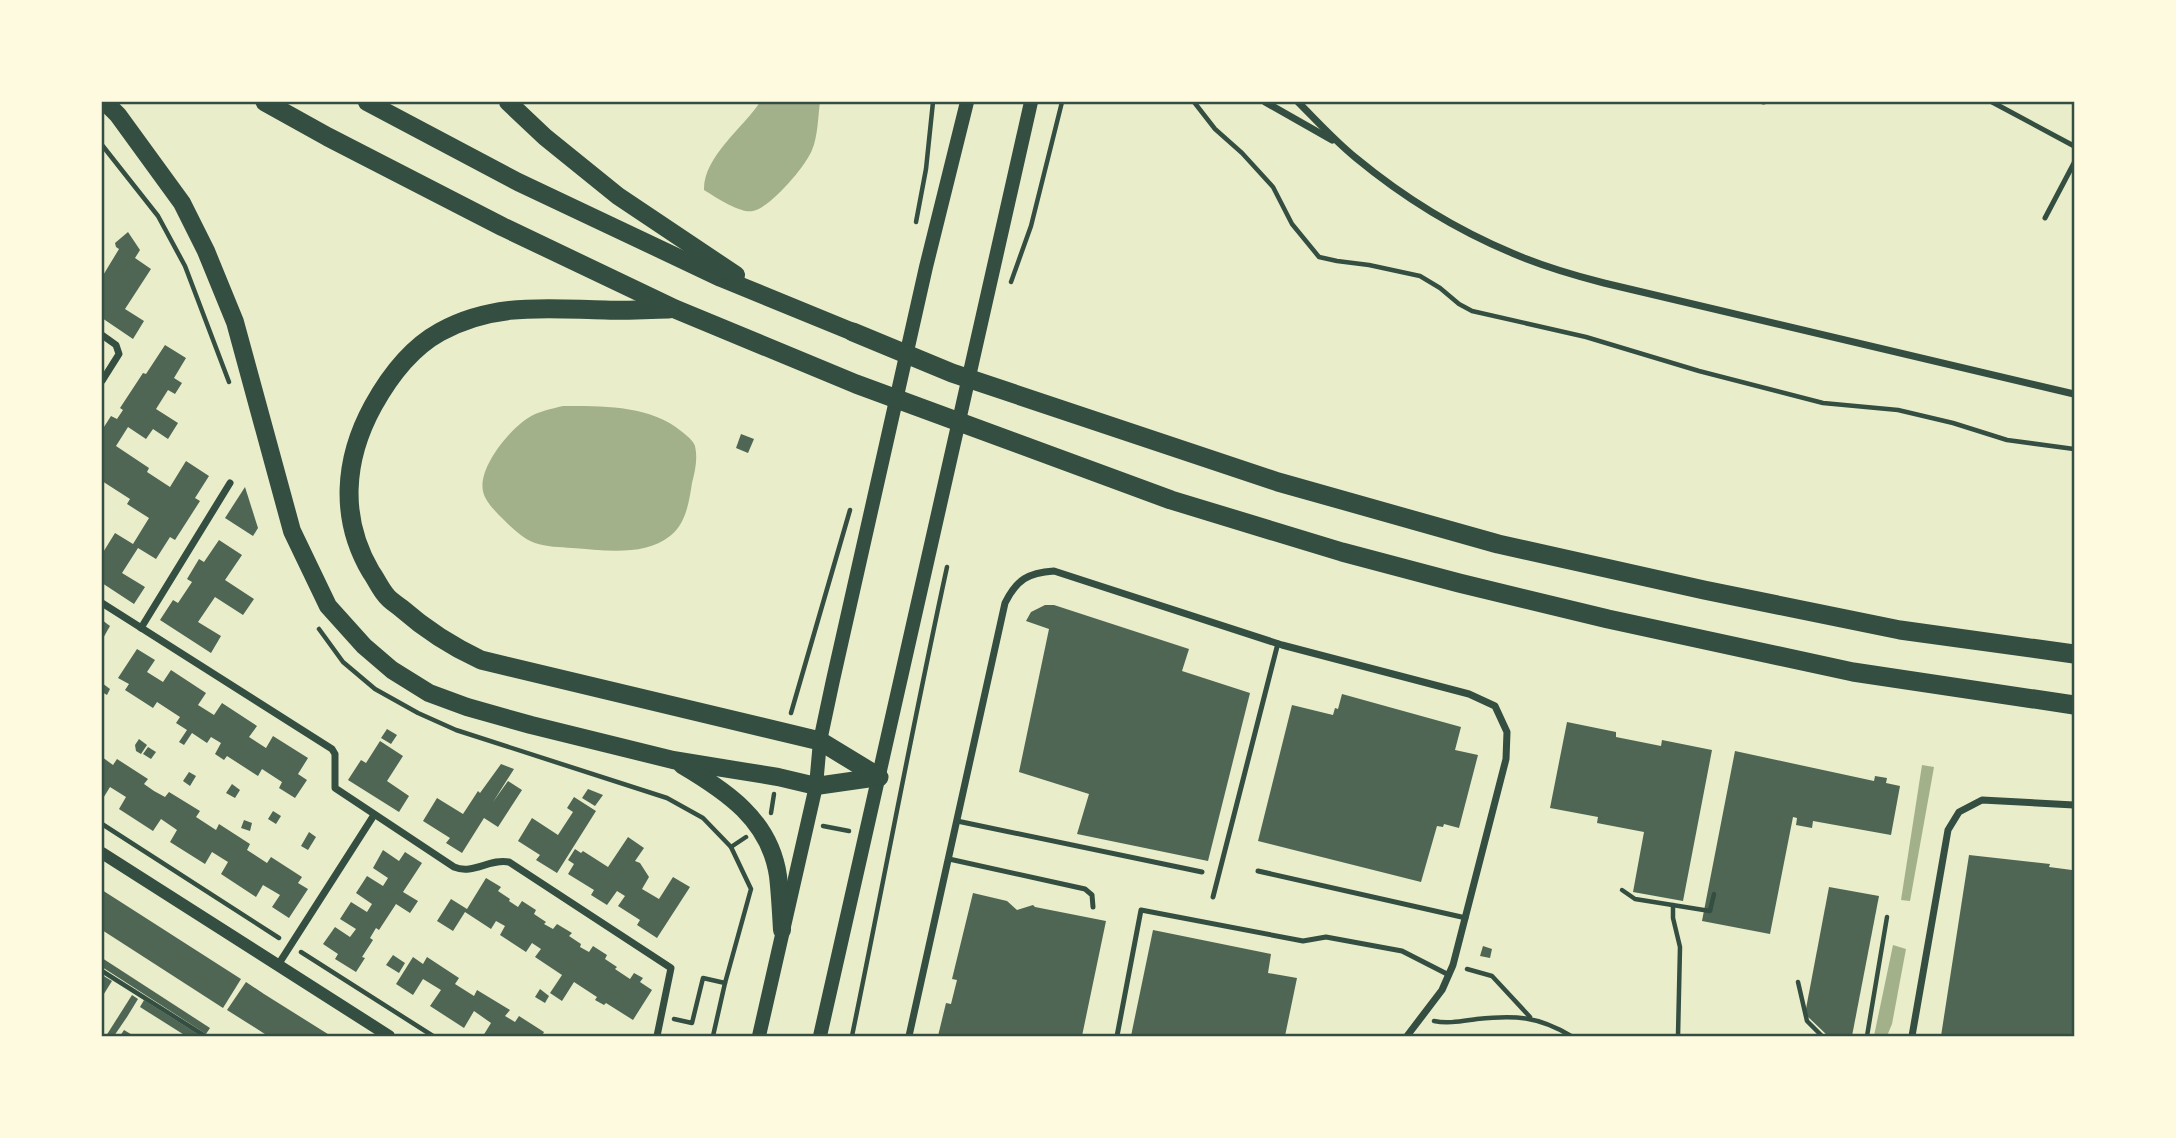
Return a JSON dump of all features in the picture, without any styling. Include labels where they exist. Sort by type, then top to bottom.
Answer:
[{"type":"highway","points":[[265,102],[503,227],[675,309],[856,384],[1171,500],[1342,552],[1608,619],[1853,673],[2074,705]]},
{"type":"highway","points":[[675,309],[512,309],[488,313],[440,331],[420,345],[379,394],[362,426],[351,459],[348,489],[351,522],[364,559],[385,594],[421,626],[450,645],[481,660],[820,741],[878,777]]},
{"type":"highway","points":[[853,332],[952,373],[1278,482],[1498,544],[1900,630],[2074,654]]},
{"type":"main road","points":[[105,102],[118,115],[182,203],[206,251],[235,322],[292,531],[328,606],[364,646],[429,693],[480,711],[673,760],[769,775],[816,786],[878,777]]},
{"type":"main road","points":[[367,102],[518,182],[721,278],[853,332]]},
{"type":"main road","points":[[508,102],[545,137],[618,196],[772,299]]},
{"type":"main road","points":[[759,1037],[816,786],[820,741],[926,267],[967,102]]},
{"type":"main road","points":[[820,1037],[1031,102]]},
{"type":"main road","points":[[673,760],[721,790],[745,810],[760,828],[778,874],[782,930]]},
{"type":"street","points":[[1265,102],[1342,146]]},
{"type":"street","points":[[1298,102],[1342,146],[1378,175],[1437,214],[1492,244],[1546,266],[1604,283],[2074,394]]},
{"type":"street","points":[[102,335],[116,345],[118,354],[102,381]]},
{"type":"street","points":[[141,628],[230,483]]},
{"type":"street","points":[[909,1037],[1005,603],[1012,589],[1024,577],[1054,571],[1278,643],[1469,695],[1495,706],[1507,732],[1506,759],[1466,918],[1443,990],[1407,1037]]},
{"type":"street","points":[[102,603],[332,749],[335,754],[335,788],[374,815],[460,869],[509,862],[671,968],[657,1037]]},
{"type":"street","points":[[1912,1037],[1948,830],[1959,812],[1982,800],[2074,805]]},
{"type":"street","points":[[278,965],[374,815]]},
{"type":"street","points":[[102,853],[389,1037]]},
{"type":"lane","points":[[1992,102],[2074,146]]},
{"type":"lane","points":[[2045,218],[2074,163]]},
{"type":"lane","points":[[1213,897],[1278,643]]},
{"type":"lane","points":[[957,821],[1202,872]]},
{"type":"lane","points":[[949,859],[1085,888],[1092,895],[1093,907]]},
{"type":"lane","points":[[1258,871],[1466,918]]},
{"type":"lane","points":[[1117,1037],[1141,910],[1303,942],[1326,937],[1402,951],[1448,975]]},
{"type":"path","points":[[914,234],[926,169],[933,102]]},
{"type":"path","points":[[1010,288],[1031,226],[1062,102]]},
{"type":"path","points":[[1194,102],[1215,129],[1242,153],[1273,187],[1292,224],[1319,257],[1420,276],[1472,311],[1586,337],[1699,371],[1823,403],[1898,410],[2007,440],[2074,449]]},
{"type":"path","points":[[852,1037],[910,740],[949,558]]},
{"type":"path","points":[[771,818],[787,817],[892,841]]},
{"type":"path","points":[[102,824],[433,1037]]},
{"type":"path","points":[[1622,890],[1635,900],[1710,911],[1714,894]]},
{"type":"path","points":[[1673,905],[1673,918],[1680,947],[1678,1037]]},
{"type":"path","points":[[1867,1037],[1887,917]]},
{"type":"path","points":[[1453,965],[1492,976],[1531,1018]]},
{"type":"path","points":[[102,971],[205,1037]]},
{"type":"path","points":[[661,1017],[692,1023],[703,978],[725,983]]},
{"type":"path","points":[[1798,982],[1807,1021],[1822,1037]]},
{"type":"path","points":[[1421,1019],[1444,1023],[1493,1017],[1531,1018],[1555,1027],[1571,1037]]},
{"type":"shaded area","points":[[760,102],[820,102],[817,132],[803,166],[787,185],[760,208],[753,211],[741,210],[704,190],[705,178],[717,154]]},
{"type":"shaded area","points":[[563,406],[609,407],[655,416],[669,422],[693,442],[696,460],[688,505],[680,525],[670,536],[648,547],[623,551],[544,545],[523,536],[492,507],[484,495],[483,482],[496,450],[512,431],[528,418]]},
{"type":"shaded area","points":[[1922,765],[1934,767],[1910,901],[1901,900]]},
{"type":"shaded area","points":[[1893,945],[1906,949],[1892,1024],[1887,1036],[1874,1036]]},
{"type":"building","points":[[128,232],[140,250],[135,258],[151,269],[125,309],[144,321],[133,339],[102,318],[102,277],[119,249],[115,243]]},
{"type":"building","points":[[165,345],[186,358],[174,378],[182,383],[175,394],[168,390],[156,409],[178,423],[168,439],[153,429],[146,439],[128,427],[116,446],[149,468],[147,472],[170,487],[186,461],[209,476],[195,498],[200,501],[175,540],[170,537],[156,559],[138,548],[122,573],[145,587],[134,604],[102,583],[102,554],[115,533],[133,544],[149,518],[127,504],[130,499],[102,481],[102,430],[111,416],[117,419],[123,410],[120,408]]},
{"type":"building","points":[[741,434],[754,439],[748,453],[736,448]]},
{"type":"building","points":[[245,487],[258,528],[253,536],[225,518]]},
{"type":"building","points":[[219,540],[242,555],[225,580],[254,599],[243,615],[215,597],[198,622],[221,636],[211,653],[160,620],[173,600],[178,603],[192,582],[187,579],[199,559],[204,562]]},
{"type":"building","points":[[1045,605],[1054,605],[1189,649],[1182,671],[1250,693],[1208,861],[1077,834],[1089,794],[1019,772],[1049,629],[1026,621],[1031,612]]},
{"type":"building","points":[[102,620],[110,626],[102,640]]},
{"type":"building","points":[[137,649],[155,660],[147,672],[163,682],[171,670],[206,693],[198,705],[214,715],[222,703],[257,726],[249,737],[266,748],[273,736],[308,758],[298,774],[307,780],[295,798],[279,788],[282,782],[262,769],[258,776],[227,756],[224,760],[215,754],[221,743],[211,737],[207,743],[192,733],[184,745],[179,742],[187,730],[176,723],[180,717],[157,702],[153,708],[125,690],[129,684],[118,678]]},
{"type":"building","points":[[102,683],[110,689],[107,695],[102,692]]},
{"type":"building","points":[[1342,694],[1461,727],[1455,750],[1478,755],[1459,828],[1444,824],[1443,827],[1437,826],[1421,882],[1258,841],[1292,705],[1333,715],[1335,708],[1338,709]]},
{"type":"building","points":[[1567,722],[1616,732],[1616,737],[1661,746],[1662,740],[1712,750],[1683,901],[1633,892],[1644,832],[1597,823],[1598,817],[1550,808]]},
{"type":"building","points":[[387,729],[397,735],[391,744],[381,738]]},
{"type":"building","points":[[139,739],[147,745],[141,754],[136,751],[135,745]]},
{"type":"building","points":[[380,741],[403,756],[387,781],[409,796],[399,812],[348,780],[361,760],[366,763]]},
{"type":"building","points":[[148,747],[156,752],[151,759],[143,754]]},
{"type":"building","points":[[1735,751],[1874,781],[1875,776],[1887,778],[1886,783],[1900,786],[1891,835],[1813,821],[1812,828],[1796,825],[1797,818],[1793,817],[1770,934],[1702,921]]},
{"type":"building","points":[[102,757],[113,765],[117,759],[148,779],[144,784],[154,791],[165,797],[169,792],[200,811],[196,817],[216,830],[219,824],[250,844],[247,850],[267,863],[271,857],[302,877],[298,883],[308,889],[289,918],[272,907],[280,895],[263,885],[256,897],[221,874],[228,862],[212,852],[205,864],[170,842],[177,830],[161,819],[153,831],[119,809],[126,797],[110,787],[102,800]]},
{"type":"building","points":[[501,764],[514,769],[493,802],[508,781],[522,790],[498,827],[484,818],[462,853],[446,843],[450,838],[423,821],[437,798],[463,814]]},
{"type":"building","points":[[189,772],[196,776],[190,786],[183,781]]},
{"type":"building","points":[[232,784],[240,790],[235,798],[226,793]]},
{"type":"building","points":[[588,789],[603,795],[595,806],[582,798]]},
{"type":"building","points":[[574,797],[596,811],[557,873],[536,860],[540,855],[518,841],[532,818],[558,835],[573,812],[567,808]]},
{"type":"building","points":[[273,811],[281,816],[276,824],[268,819]]},
{"type":"building","points":[[244,820],[252,823],[250,831],[241,828]]},
{"type":"building","points":[[309,832],[316,837],[308,850],[301,846]]},
{"type":"building","points":[[628,837],[644,848],[635,861],[640,863],[649,877],[642,889],[659,899],[673,877],[690,887],[657,938],[637,925],[640,920],[618,906],[625,896],[617,891],[607,905],[591,895],[594,890],[568,874],[574,864],[568,860],[575,849],[608,867]]},
{"type":"building","points":[[383,850],[399,861],[405,852],[422,863],[403,892],[418,901],[410,913],[396,904],[379,930],[376,928],[370,938],[373,940],[356,972],[335,959],[338,954],[323,944],[335,927],[350,937],[356,929],[340,919],[351,902],[367,912],[372,904],[356,893],[367,876],[383,886],[388,878],[373,868]]},
{"type":"building","points":[[1969,855],[2050,864],[2049,867],[2072,870],[2074,865],[2074,1036],[1941,1036]]},
{"type":"building","points":[[486,878],[501,887],[498,891],[518,907],[522,901],[536,910],[534,914],[546,922],[544,924],[553,929],[557,924],[572,933],[569,936],[581,944],[580,947],[589,952],[593,946],[607,955],[605,959],[630,979],[634,973],[643,978],[640,982],[652,990],[633,1020],[606,1003],[604,1005],[595,1000],[597,997],[574,982],[562,1001],[550,993],[562,975],[535,957],[541,949],[532,943],[526,952],[500,935],[505,926],[496,921],[491,929],[465,912],[453,931],[437,921],[451,899],[467,909]]},
{"type":"building","points":[[1829,887],[1879,896],[1852,1036],[1828,1036],[1805,1014]]},
{"type":"building","points":[[102,890],[241,979],[223,1008],[102,930]]},
{"type":"building","points":[[973,893],[1007,901],[1017,910],[1033,905],[1106,921],[1082,1036],[938,1036],[946,1003],[951,1004],[957,980],[952,979]]},
{"type":"building","points":[[1153,930],[1271,954],[1268,973],[1297,978],[1285,1036],[1131,1036]]},
{"type":"building","points":[[1483,946],[1492,949],[1490,958],[1480,956]]},
{"type":"building","points":[[393,955],[405,963],[399,973],[386,965]]},
{"type":"building","points":[[413,957],[423,964],[427,957],[459,978],[455,984],[474,996],[477,990],[510,1010],[505,1016],[515,1022],[519,1016],[544,1032],[542,1036],[483,1036],[491,1023],[474,1011],[464,1028],[430,1006],[441,990],[423,979],[413,995],[396,984]]},
{"type":"building","points":[[102,958],[210,1028],[206,1034],[102,967]]},
{"type":"building","points":[[102,975],[112,981],[102,997]]},
{"type":"building","points":[[246,982],[331,1036],[268,1036],[227,1010]]},
{"type":"building","points":[[540,989],[549,996],[545,1003],[535,997]]},
{"type":"building","points":[[132,995],[138,999],[127,1017],[114,1036],[106,1036]]},
{"type":"building","points":[[144,1000],[201,1036],[186,1036],[140,1007]]},
{"type":"building","points":[[124,1030],[134,1036],[120,1036]]}]
